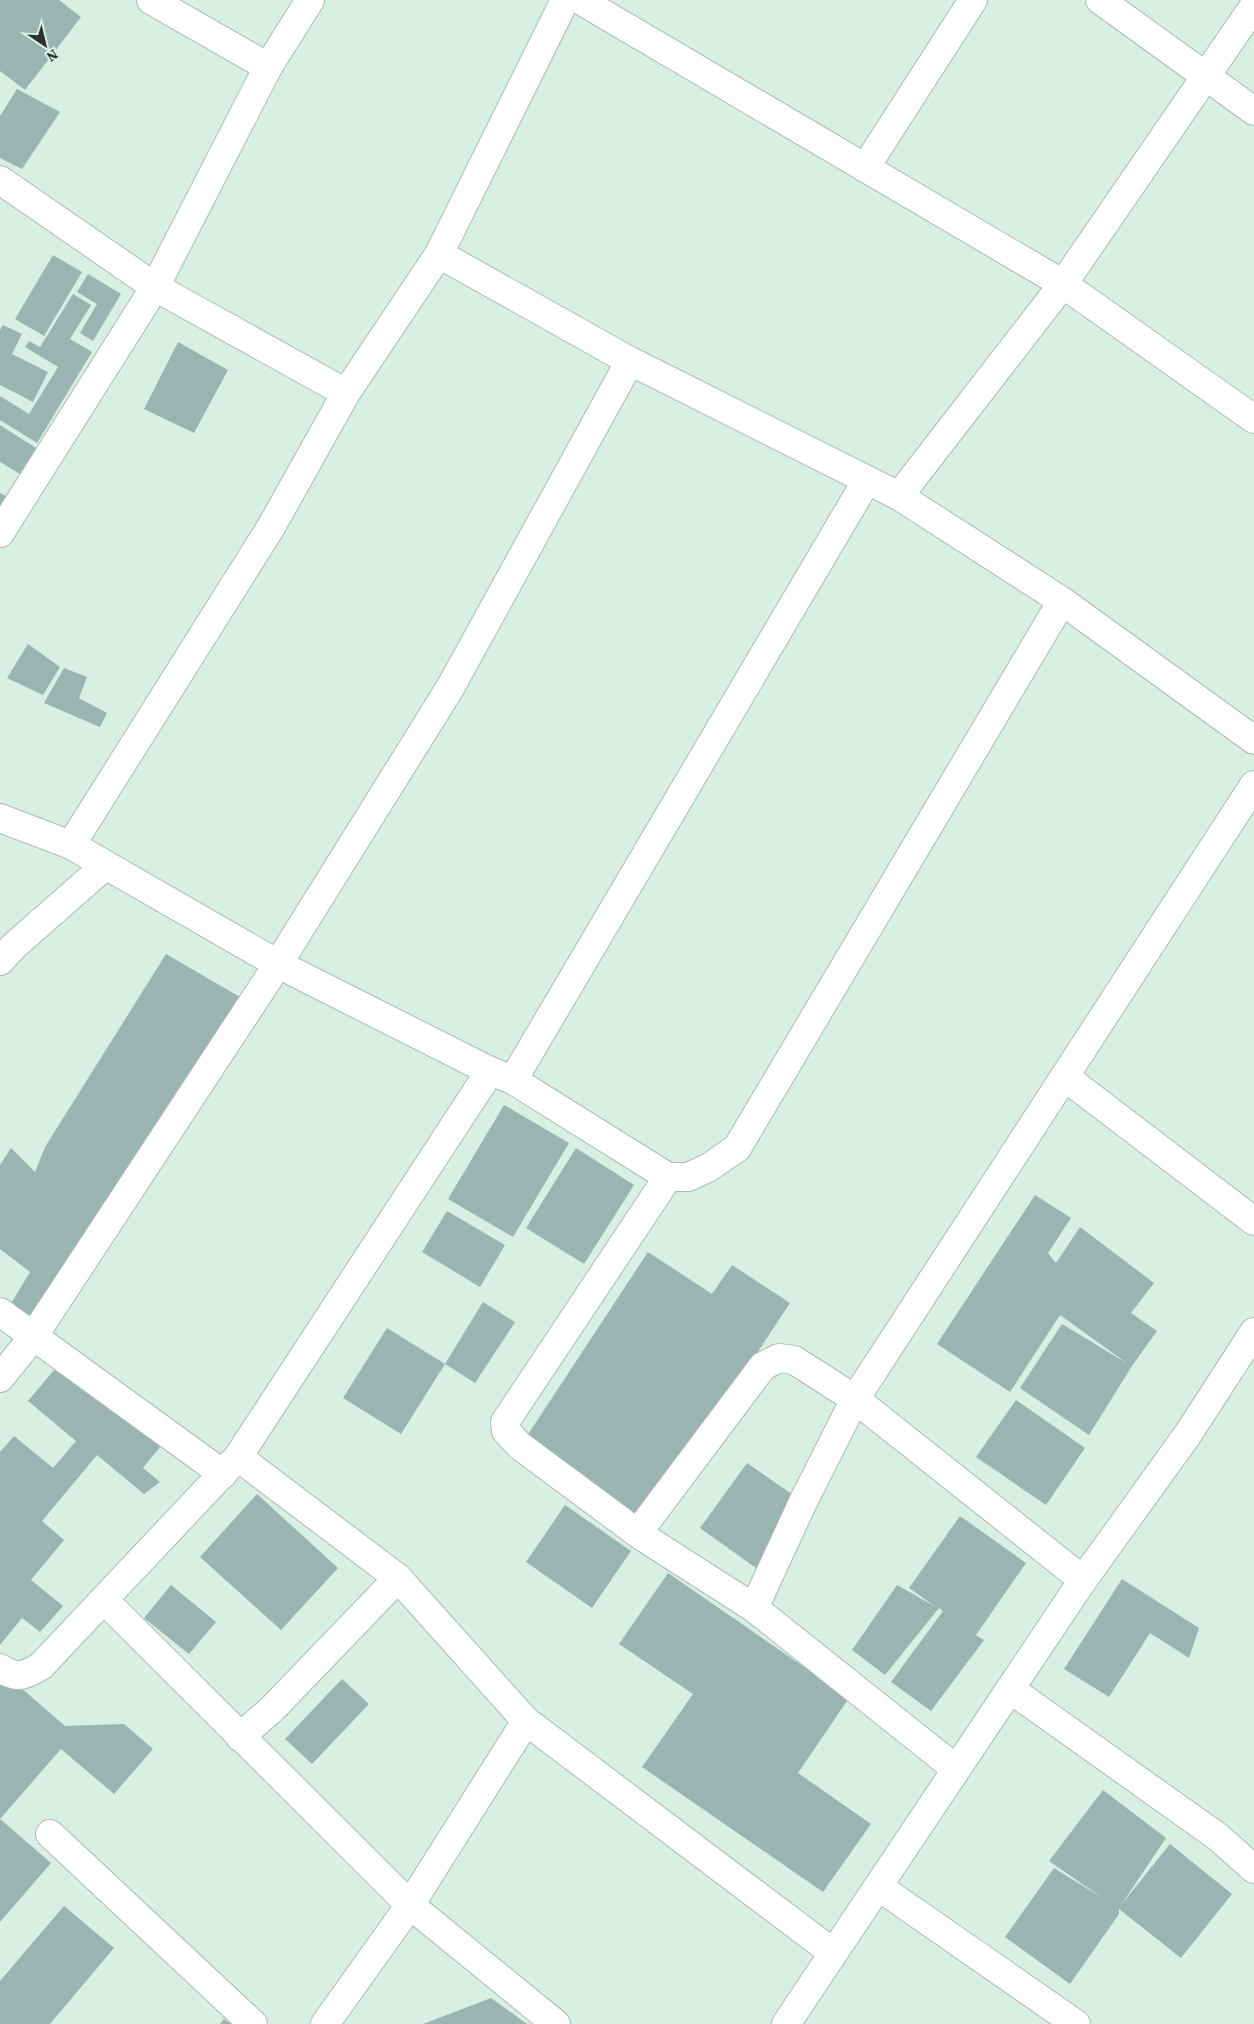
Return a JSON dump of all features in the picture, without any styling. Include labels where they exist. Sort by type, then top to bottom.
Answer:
[{"type":"street","points":[[151,0],[268,67]]},
{"type":"street","points":[[0,533],[155,287],[268,67],[310,0]]},
{"type":"street","points":[[71,845],[271,527],[346,393],[439,254],[565,0]]},
{"type":"street","points":[[580,0],[1063,284],[1254,418]]},
{"type":"street","points":[[865,168],[973,0]]},
{"type":"street","points":[[1100,0],[1254,111]]},
{"type":"street","points":[[899,496],[1063,284],[1254,6]]},
{"type":"street","points":[[0,180],[155,287],[346,393]]},
{"type":"street","points":[[439,254],[630,361],[899,496],[1062,601],[1254,740]]},
{"type":"street","points":[[0,1378],[33,1337],[278,964],[450,688],[630,361]]},
{"type":"street","points":[[0,1668],[10,1675],[28,1674],[40,1666],[230,1466],[502,1076],[867,480]]},
{"type":"street","points":[[0,818],[71,845],[278,964],[502,1076],[668,1177],[688,1177],[708,1168],[737,1148],[1062,601]]},
{"type":"street","points":[[754,1608],[803,1502],[855,1399],[1254,785]]},
{"type":"street","points":[[0,961],[15,945],[106,865]]},
{"type":"street","points":[[1064,1077],[1254,1221]]},
{"type":"street","points":[[668,1177],[505,1422],[506,1430],[513,1440],[640,1535],[754,1608],[956,1769]]},
{"type":"street","points":[[0,1312],[33,1337],[398,1578],[526,1722],[832,1952]]},
{"type":"street","points":[[786,2024],[832,1952],[879,1887],[1083,1580],[1188,1434],[1254,1332]]},
{"type":"street","points":[[640,1535],[646,1522],[763,1366],[779,1358],[794,1360],[855,1399],[1083,1580]]},
{"type":"street","points":[[240,1737],[273,1708],[398,1578]]},
{"type":"street","points":[[104,1600],[410,1905],[556,2024]]},
{"type":"street","points":[[1010,1689],[1218,1837],[1254,1869]]},
{"type":"street","points":[[325,2024],[410,1905],[526,1722]]},
{"type":"street","points":[[50,1834],[253,2024]]},
{"type":"street","points":[[879,1887],[1060,2020]]},
{"type":"building","points":[[0,0],[59,0],[81,17],[25,90],[0,71]]},
{"type":"building","points":[[17,89],[60,112],[22,169],[0,158],[0,116]]},
{"type":"building","points":[[53,255],[82,272],[44,336],[15,319]]},
{"type":"building","points":[[88,274],[121,294],[93,341],[80,333],[97,304],[77,292]]},
{"type":"building","points":[[73,294],[91,305],[70,339],[92,352],[37,443],[0,420],[0,396],[29,414],[58,367],[25,347],[29,341],[40,347]]},
{"type":"building","points":[[3,325],[22,334],[12,354],[48,372],[33,402],[0,385],[0,330]]},
{"type":"building","points":[[178,342],[228,370],[194,433],[144,409]]},
{"type":"building","points":[[0,425],[36,448],[20,474],[0,462]]},
{"type":"building","points":[[0,493],[6,496],[0,506]]},
{"type":"building","points":[[28,644],[60,667],[43,695],[7,678]]},
{"type":"building","points":[[64,668],[87,677],[79,698],[107,713],[100,727],[44,703]]},
{"type":"building","points":[[166,954],[252,1004],[39,1328],[4,1315],[30,1272],[0,1249],[0,1165],[11,1148],[35,1172],[45,1147]]},
{"type":"building","points":[[504,1105],[569,1143],[513,1237],[448,1199]]},
{"type":"building","points":[[576,1148],[634,1185],[584,1264],[526,1228]]},
{"type":"building","points":[[1035,1195],[1071,1218],[1048,1253],[1056,1263],[1080,1227],[1154,1283],[1131,1313],[1157,1331],[1132,1366],[1089,1435],[1020,1388],[1062,1324],[1128,1364],[1060,1315],[1010,1392],[937,1344]]},
{"type":"building","points":[[447,1211],[505,1245],[480,1287],[422,1252]]},
{"type":"building","points":[[648,1252],[712,1294],[732,1265],[790,1303],[646,1522],[523,1442]]},
{"type":"building","points":[[483,1302],[515,1322],[475,1383],[445,1364]]},
{"type":"building","points":[[387,1328],[445,1364],[401,1434],[343,1398]]},
{"type":"building","points":[[60,1363],[160,1447],[143,1468],[160,1482],[144,1494],[97,1455],[42,1521],[64,1540],[31,1580],[63,1606],[40,1632],[22,1618],[0,1645],[0,1452],[14,1436],[53,1468],[76,1441],[28,1401]]},
{"type":"building","points":[[1016,1400],[1085,1448],[1046,1505],[976,1457]]},
{"type":"building","points":[[747,1463],[803,1502],[756,1568],[700,1528]]},
{"type":"building","points":[[257,1494],[338,1568],[281,1630],[200,1557]]},
{"type":"building","points":[[565,1505],[631,1551],[592,1608],[526,1562]]},
{"type":"building","points":[[960,1516],[1026,1563],[976,1635],[984,1640],[931,1711],[891,1682],[943,1611],[939,1608],[885,1675],[852,1650],[897,1585],[936,1607],[909,1588]]},
{"type":"building","points":[[668,1573],[849,1698],[798,1773],[871,1824],[823,1892],[642,1767],[693,1694],[619,1644]]},
{"type":"building","points":[[1122,1579],[1199,1628],[1189,1658],[1150,1633],[1109,1697],[1064,1669]]},
{"type":"building","points":[[171,1585],[216,1622],[189,1654],[144,1618]]},
{"type":"building","points":[[5,1674],[65,1726],[124,1724],[153,1749],[114,1794],[61,1749],[0,1819],[0,1680]]},
{"type":"building","points":[[342,1679],[369,1704],[312,1764],[285,1739]]},
{"type":"building","points":[[1103,1790],[1166,1838],[1121,1905],[1170,1844],[1232,1894],[1181,1958],[1119,1909],[1119,1914],[1070,1984],[1005,1937],[1054,1868],[1104,1899],[1049,1861]]},
{"type":"building","points":[[0,1819],[51,1863],[0,1922]]},
{"type":"building","points":[[64,1906],[114,1948],[50,2024],[0,2024],[0,1981]]},
{"type":"building","points":[[491,1998],[527,2024],[423,2024]]},
{"type":"building","points":[[224,2019],[231,2024],[220,2024]]}]
